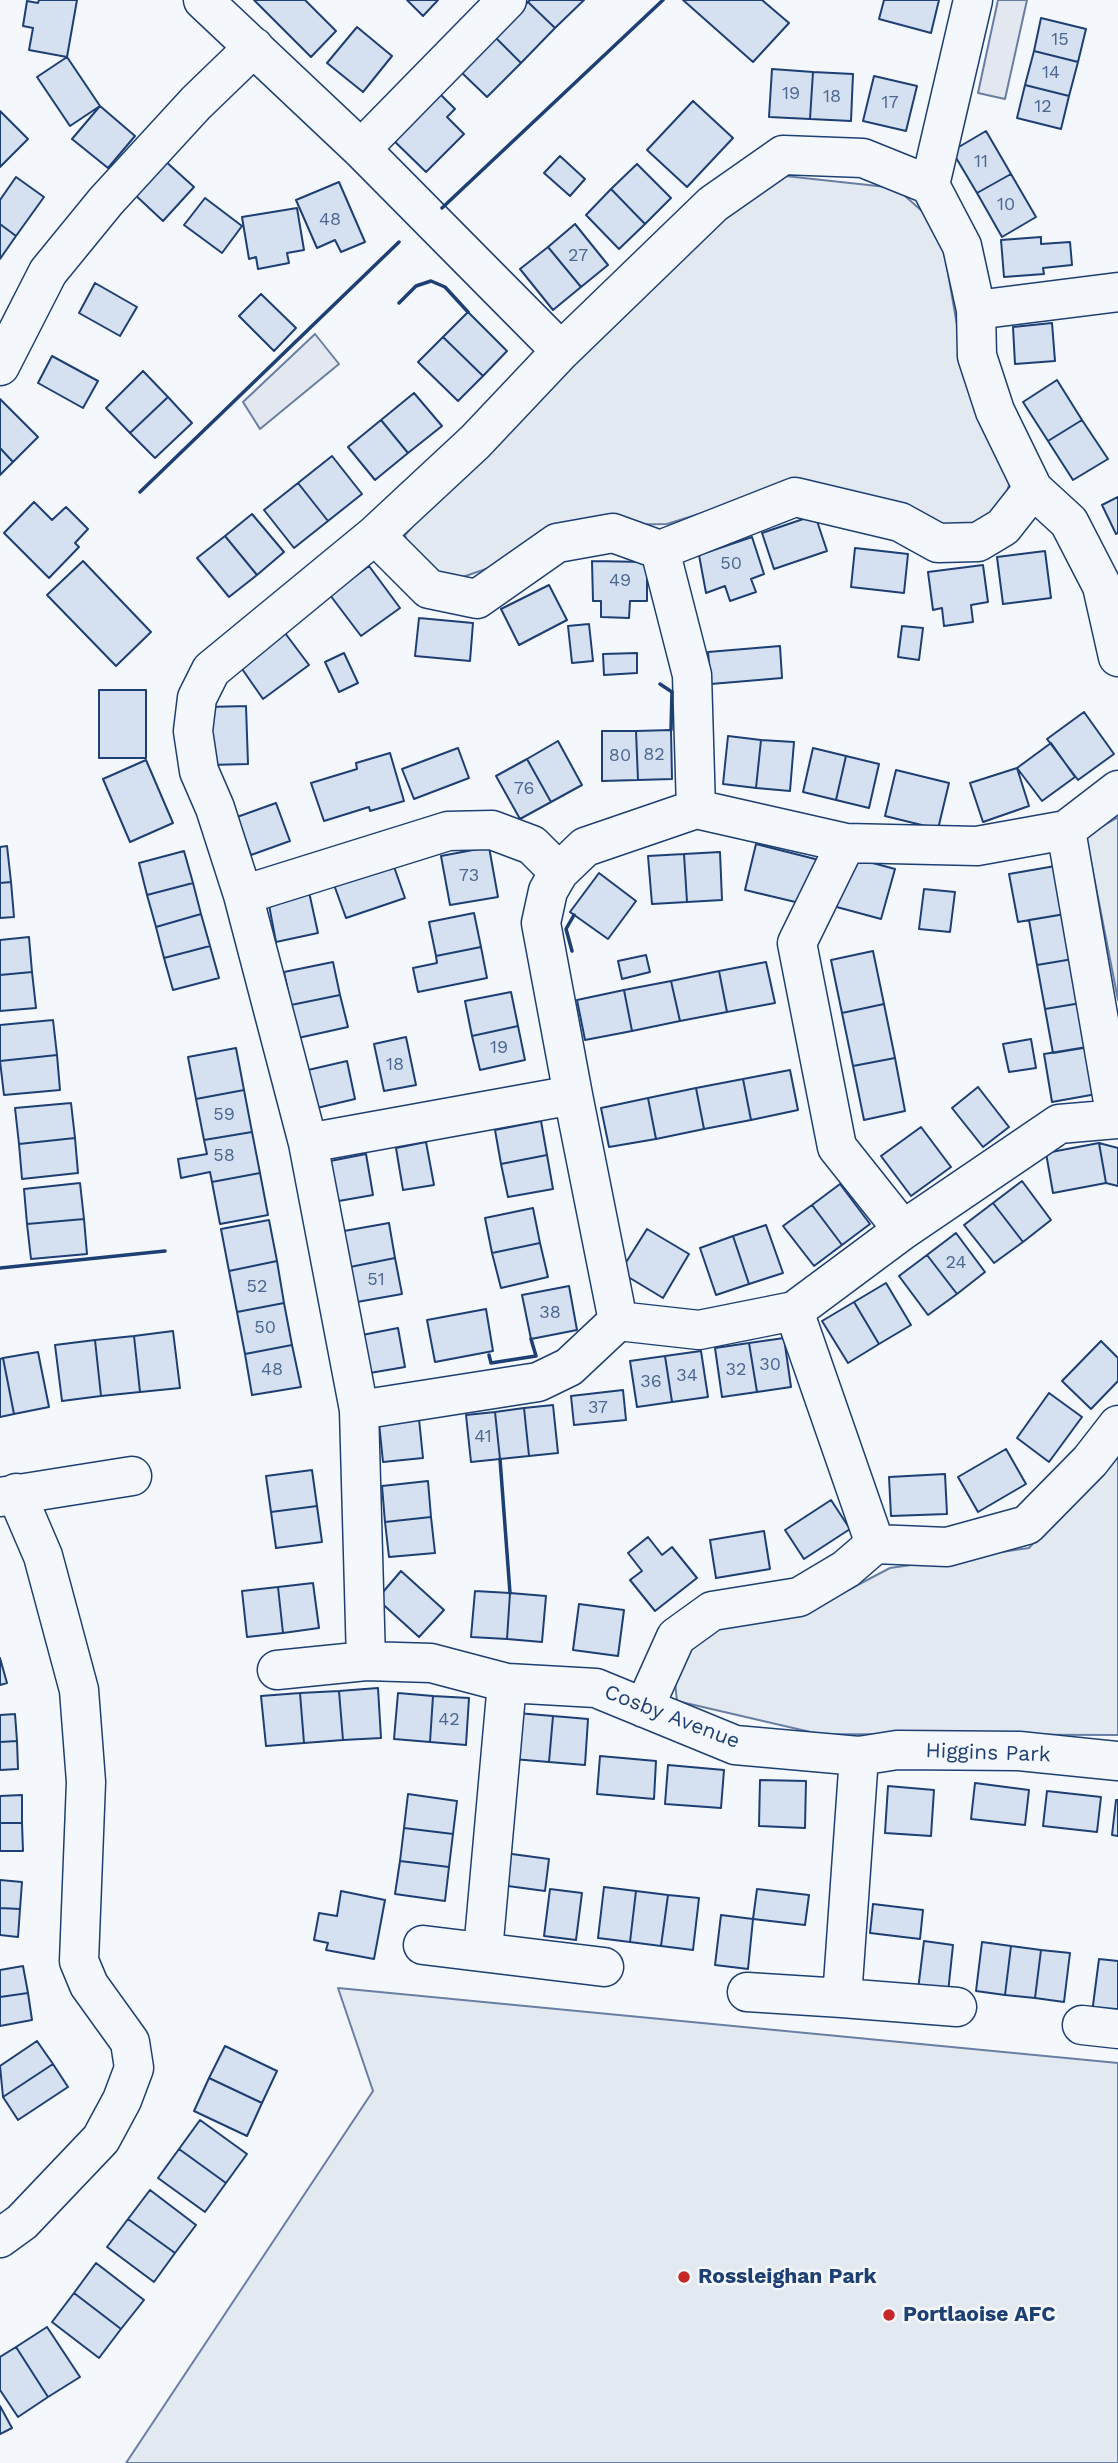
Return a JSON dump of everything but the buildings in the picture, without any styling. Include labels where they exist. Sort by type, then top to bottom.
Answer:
[{"type":"street","points":[[203,0],[361,149],[561,351]]},
{"type":"street","points":[[361,149],[507,0]]},
{"type":"street","points":[[930,185],[973,0]]},
{"type":"street","points":[[0,366],[48,272],[106,201],[187,112],[254,47]]},
{"type":"street","points":[[366,1661],[359,1410],[308,1143],[243,895],[215,807],[199,771],[193,731],[197,698],[211,670],[375,536],[475,442],[561,351],[713,204],[783,155],[863,158],[930,185],[962,246],[976,310],[977,356],[995,411],[1033,489],[1069,522],[1102,586],[1118,657]]},
{"type":"street","points":[[976,310],[1118,292]]},
{"type":"street","points":[[375,536],[429,589],[477,599],[557,543],[614,533],[660,550],[795,497],[900,522],[938,543],[978,542],[1003,527],[1033,489]]},
{"type":"street","points":[[660,550],[692,675],[696,809]]},
{"type":"street","points":[[618,1321],[541,923],[548,891],[559,872],[585,846],[696,809],[846,842],[977,846],[1066,830],[1118,790]]},
{"type":"street","points":[[243,895],[448,831],[492,830],[532,845],[559,872]]},
{"type":"street","points":[[359,1410],[538,1382],[569,1367],[618,1321],[699,1329],[794,1311],[903,1230],[1059,1124],[1117,1119],[1066,830]]},
{"type":"street","points":[[846,842],[797,943],[837,1147],[903,1230]]},
{"type":"street","points":[[308,1143],[573,1095]]},
{"type":"street","points":[[794,1311],[875,1544]]},
{"type":"street","points":[[644,1708],[676,1637],[712,1611],[799,1597],[846,1569],[875,1544],[947,1547],[1027,1525],[1090,1461],[1118,1424]]},
{"type":"street","points":[[0,2238],[22,2222],[101,2139],[122,2100],[134,2068],[130,2042],[89,1985],[79,1961],[86,1782],[79,1690],[43,1556],[8,1495],[132,1476]]},
{"type":"street","name":"Cosby Avenue","points":[[277,1670],[366,1661],[431,1663],[507,1682],[596,1688],[735,1745],[859,1756]]},
{"type":"street","points":[[483,1951],[507,1682]]},
{"type":"street","name":"Higgins Park","points":[[859,1756],[897,1750],[1019,1751],[1118,1761]]},
{"type":"street","points":[[842,1998],[859,1756]]},
{"type":"street","points":[[424,1945],[604,1967]]},
{"type":"street","points":[[747,1992],[957,2007]]},
{"type":"shaded area","points":[[998,0],[1027,0],[1005,99],[978,93]]},
{"type":"shaded area","points":[[776,175],[896,188],[940,227],[966,377],[1010,482],[1003,503],[989,519],[968,527],[943,529],[807,480],[667,524],[614,525],[448,582],[412,557],[405,535],[425,512],[720,211]]},
{"type":"shaded area","points":[[315,334],[339,364],[260,429],[243,402]]},
{"type":"shaded area","points":[[1118,817],[1118,1000],[1086,836]]},
{"type":"shaded area","points":[[1118,1445],[1118,1735],[819,1734],[677,1701],[673,1664],[689,1638],[721,1626],[810,1610],[890,1568],[1029,1548]]},
{"type":"shaded area","name":"Rossleighan Park","points":[[338,1988],[1118,2063],[1118,2463],[126,2463],[373,2091]]},
{"type":"wall","points":[[442,208],[663,0]]},
{"type":"wall","points":[[140,492],[399,242]]},
{"type":"wall","points":[[399,303],[416,286],[431,281],[445,287],[468,312]]},
{"type":"wall","points":[[660,684],[672,692],[671,730]]},
{"type":"wall","points":[[572,951],[566,929],[574,915]]},
{"type":"wall","points":[[0,1268],[165,1251]]},
{"type":"wall","points":[[489,1355],[491,1363],[536,1356],[531,1339]]},
{"type":"wall","points":[[500,1459],[510,1593]]},
{"type":"place","name":"Rossleighan Park","points":[[684,2277]]},
{"type":"place","name":"Portlaoise AFC","points":[[889,2315]]}]
